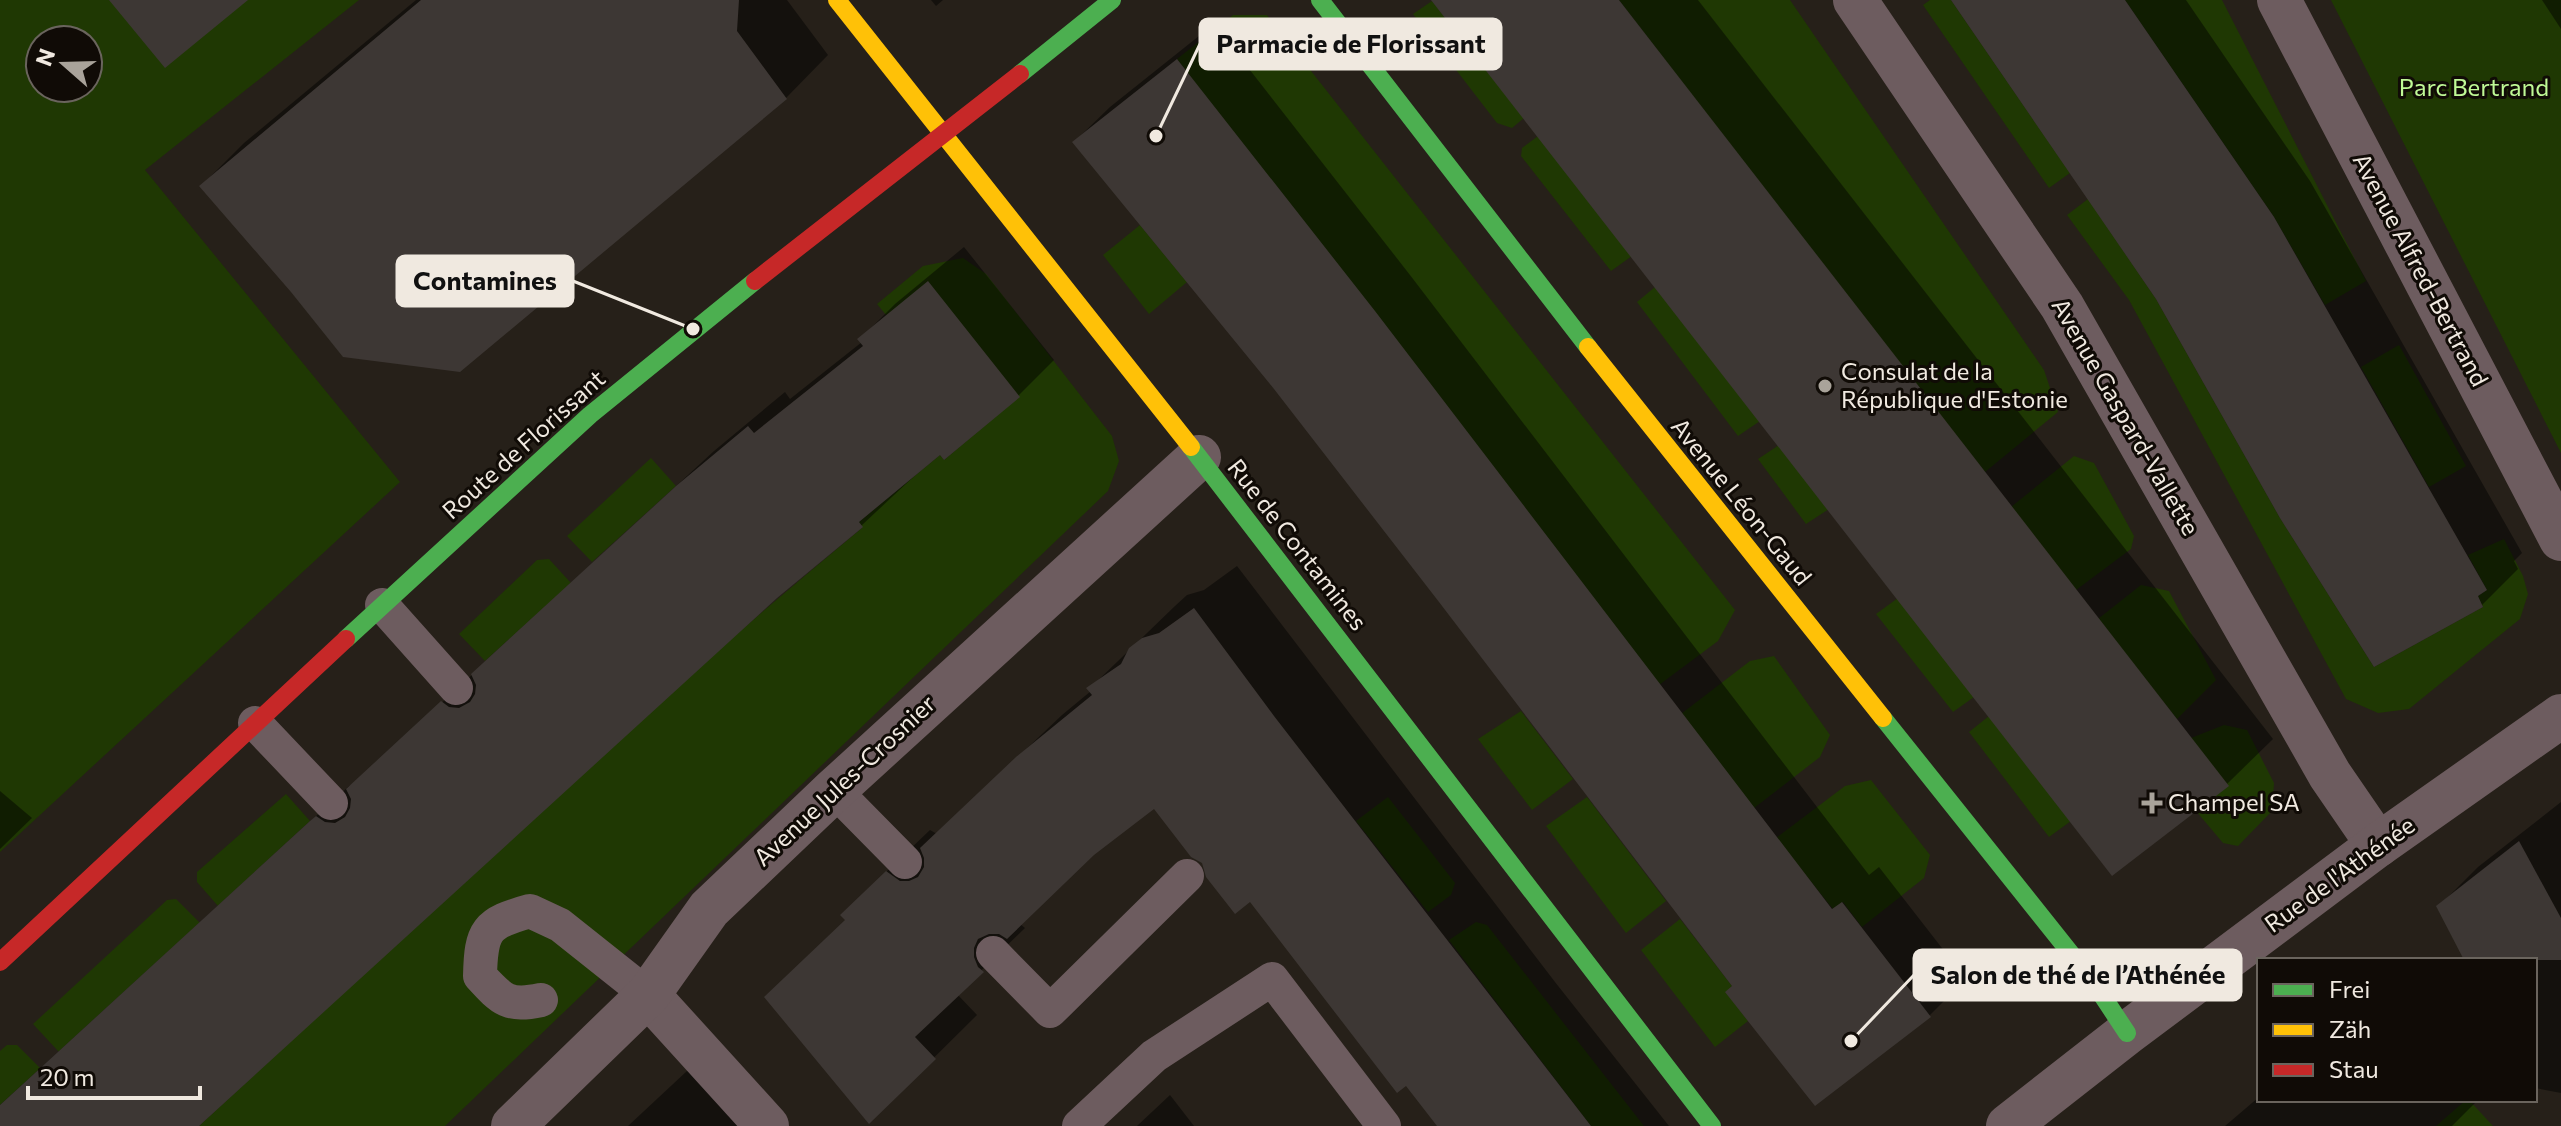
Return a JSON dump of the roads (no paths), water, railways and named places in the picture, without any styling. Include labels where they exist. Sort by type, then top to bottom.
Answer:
[{"type":"main road","name":"Rue de Contamines","points":[[837,0],[1199,457],[1712,1126]]},
{"type":"main road","name":"Route de Florissant","points":[[0,962],[590,415],[693,329],[945,135],[1112,0]]},
{"type":"main road","name":"Avenue Léon-Gaud","points":[[1320,0],[1627,398],[2092,980],[2127,1033]]},
{"type":"street","name":"Avenue Gaspard-Vallette","points":[[1855,0],[2062,306],[2330,775],[2378,845]]},
{"type":"street","name":"Avenue Alfred-Bertrand","points":[[2279,0],[2561,539]]},
{"type":"street","name":"Avenue Jules-Crosnier","points":[[513,1126],[648,995],[709,909],[834,790],[1199,457]]},
{"type":"street","name":"Rue de l'Athénée","points":[[2008,1126],[2378,845],[2561,716]]},
{"type":"street","points":[[648,995],[767,1126]]},
{"type":"lane","points":[[382,605],[456,688]]},
{"type":"lane","points":[[255,723],[331,803]]},
{"type":"lane","points":[[834,790],[905,862]]},
{"type":"lane","points":[[993,953],[1050,1011],[1187,876]]},
{"type":"lane","points":[[541,1000],[522,1004],[501,1000],[480,976],[481,944],[499,919],[530,911],[560,925],[648,995]]},
{"type":"lane","points":[[1079,1126],[1154,1056],[1272,979],[1384,1126]]},
{"type":"place","name":"Parmacie de Florissant","points":[[1156,136]]},
{"type":"place","name":"Contamines","points":[[693,329]]},
{"type":"place","name":"Consulat de la République d'Estonie","points":[[1825,386]]},
{"type":"place","name":"Champel SA","points":[[2152,803]]},
{"type":"place","name":"Salon de thé de l’Athénée","points":[[1851,1041]]},
{"type":"park label","name":"Parc Bertrand","points":[[2474,88]]}]
